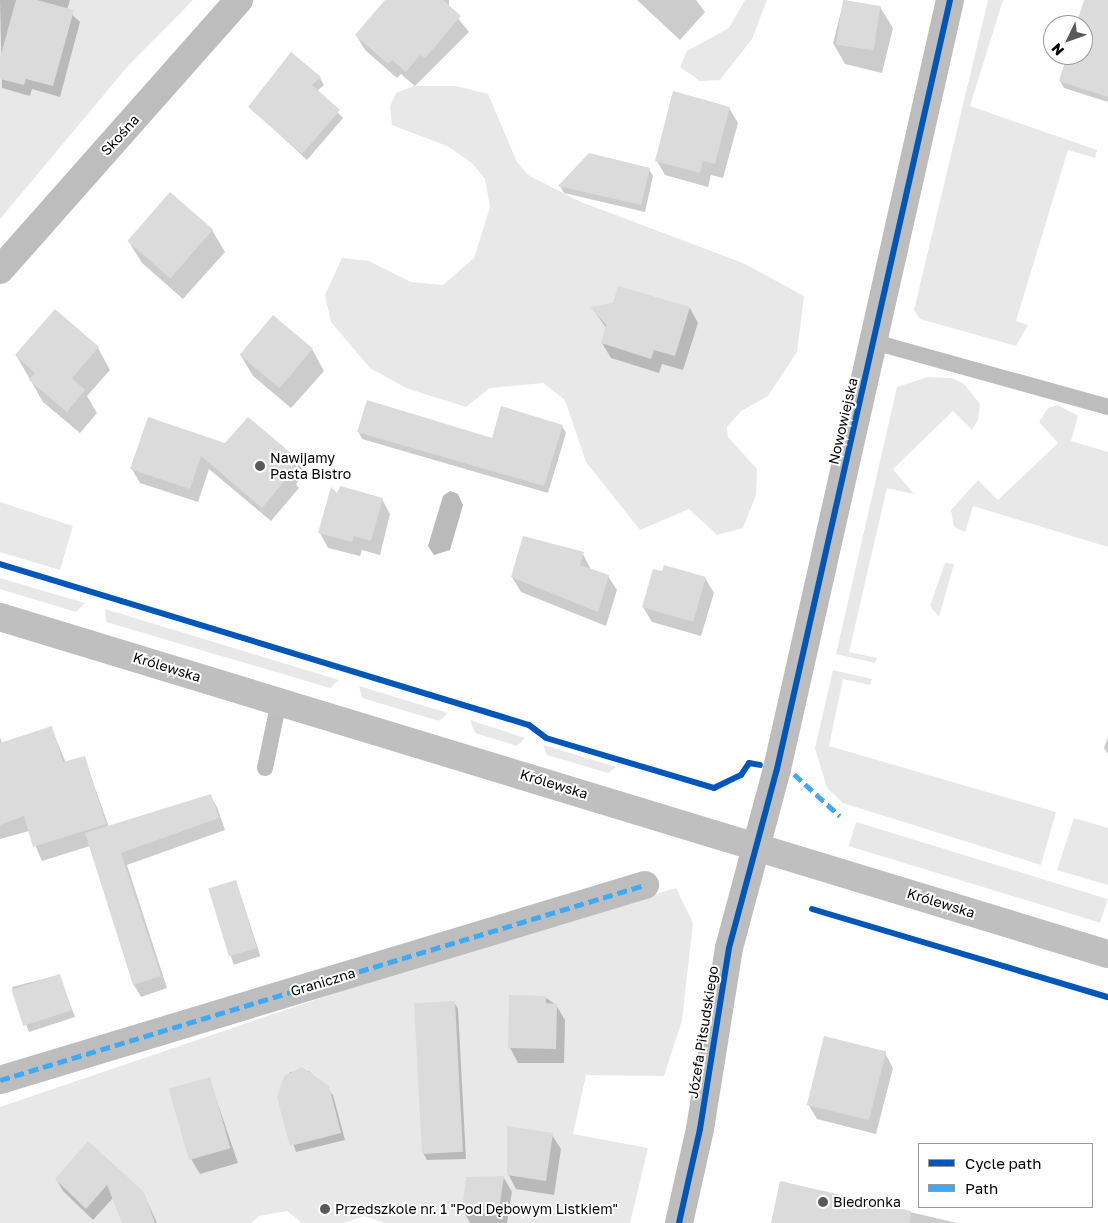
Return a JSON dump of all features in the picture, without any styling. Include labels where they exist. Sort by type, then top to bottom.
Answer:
[{"type":"main road","name":"Królewska","points":[[0,617],[1108,954]]},
{"type":"street","name":"Skośna","points":[[0,270],[239,0]]},
{"type":"street","name":"Nowowiejska","points":[[754,846],[777,769],[950,0]]},
{"type":"street","name":"Józefa Piłsudskiego","points":[[679,1223],[700,1129],[729,948],[754,846]]},
{"type":"street","name":"Graniczna","points":[[0,1080],[645,885]]},
{"type":"lane","points":[[874,342],[1108,407]]},
{"type":"lane","points":[[264,768],[279,701]]},
{"type":"shaded area","points":[[0,0],[193,0],[128,66],[0,219]]},
{"type":"shaded area","points":[[745,0],[767,0],[752,39],[720,80],[700,81],[680,67],[687,51],[729,28]]},
{"type":"shaded area","points":[[988,0],[1003,0],[970,106],[1097,150],[1095,158],[1068,150],[1016,321],[1028,325],[1016,346],[920,319],[914,310]]},
{"type":"shaded area","points":[[414,86],[456,86],[488,94],[517,162],[528,175],[581,202],[743,263],[804,296],[797,352],[768,396],[741,411],[727,427],[728,437],[757,469],[756,495],[743,528],[717,535],[689,509],[640,530],[586,462],[565,400],[543,383],[490,388],[466,407],[406,388],[370,368],[331,322],[325,295],[342,258],[369,261],[411,282],[443,285],[474,258],[490,207],[485,179],[472,163],[447,146],[392,125],[390,106],[396,93]]},
{"type":"shaded area","points":[[928,377],[952,378],[964,384],[980,404],[978,420],[972,430],[953,411],[893,469],[914,494],[887,488],[849,652],[877,658],[875,663],[836,654],[897,387]]},
{"type":"shaded area","points":[[1058,405],[1078,416],[1071,441],[1108,452],[1108,547],[973,506],[965,532],[954,527],[951,510],[978,480],[998,500],[1058,443],[1039,422],[1048,408]]},
{"type":"shaded area","points":[[450,491],[458,494],[463,505],[450,550],[434,555],[428,546],[443,496]]},
{"type":"shaded area","points":[[0,502],[73,526],[60,570],[0,552]]},
{"type":"shaded area","points":[[945,563],[954,564],[939,617],[930,606]]},
{"type":"shaded area","points":[[0,578],[85,603],[76,612],[0,589]]},
{"type":"shaded area","points":[[105,609],[339,680],[330,688],[106,622]]},
{"type":"shaded area","points":[[833,670],[872,679],[870,685],[843,679],[829,746],[1056,812],[1041,865],[843,803],[827,788],[815,748]]},
{"type":"shaded area","points":[[359,686],[448,713],[439,721],[362,698]]},
{"type":"shaded area","points":[[470,720],[525,738],[517,746],[475,733]]},
{"type":"shaded area","points":[[543,745],[616,767],[608,773],[547,755]]},
{"type":"shaded area","points":[[1074,818],[1108,828],[1108,885],[1057,870]]},
{"type":"shaded area","points":[[856,822],[1108,899],[1100,923],[849,846]]},
{"type":"shaded area","points":[[676,888],[693,923],[682,1020],[664,1076],[586,1075],[573,1134],[648,1148],[630,1223],[385,1223],[364,1216],[344,1223],[302,1223],[287,1211],[259,1216],[251,1223],[0,1223],[0,1107],[412,967]]},
{"type":"building","points":[[16,0],[37,0],[74,10],[53,86],[26,79],[24,85],[0,79],[0,58]]},
{"type":"building","points":[[385,0],[443,0],[461,16],[425,58],[420,55],[406,72],[392,60],[388,64],[355,35]]},
{"type":"building","points":[[843,0],[881,6],[873,50],[836,44]]},
{"type":"building","points":[[1084,0],[1108,0],[1108,97],[1059,81],[1064,65],[1093,65],[1093,15],[1079,15]]},
{"type":"building","points":[[291,52],[321,77],[312,85],[340,110],[302,154],[248,107]]},
{"type":"building","points":[[673,91],[730,107],[715,164],[703,161],[700,173],[655,161]]},
{"type":"building","points":[[589,153],[650,168],[641,205],[558,186]]},
{"type":"building","points":[[170,192],[213,229],[170,278],[127,241]]},
{"type":"building","points":[[618,286],[690,307],[675,356],[654,350],[651,359],[601,343],[606,325],[590,307],[613,303]]},
{"type":"building","points":[[55,309],[99,347],[72,378],[85,390],[67,412],[29,380],[35,373],[15,355]]},
{"type":"building","points":[[273,315],[313,348],[279,388],[240,355]]},
{"type":"building","points":[[367,400],[492,438],[501,406],[563,425],[544,486],[357,432]]},
{"type":"building","points":[[148,417],[225,443],[248,417],[297,458],[286,472],[291,473],[262,508],[201,456],[190,489],[130,469]]},
{"type":"building","points":[[340,486],[383,498],[371,541],[354,536],[352,542],[318,533],[331,487],[337,493]]},
{"type":"building","points":[[523,536],[584,552],[580,565],[609,575],[598,612],[511,577]]},
{"type":"building","points":[[664,565],[706,577],[693,622],[642,607],[653,569],[662,571]]},
{"type":"building","points":[[52,726],[63,762],[85,756],[106,824],[33,847],[24,816],[0,825],[0,743]]},
{"type":"building","points":[[211,794],[219,818],[121,853],[161,976],[133,985],[85,833]]},
{"type":"building","points":[[236,880],[257,948],[229,956],[208,888]]},
{"type":"building","points":[[60,974],[72,1010],[23,1026],[11,990]]},
{"type":"building","points":[[509,995],[546,996],[546,1003],[557,1004],[556,1049],[508,1048]]},
{"type":"building","points":[[455,1001],[463,1152],[422,1154],[414,1003]]},
{"type":"building","points":[[824,1036],[886,1051],[869,1120],[807,1105]]},
{"type":"building","points":[[302,1067],[329,1086],[341,1133],[290,1146],[277,1098],[284,1076]]},
{"type":"building","points":[[210,1077],[230,1148],[189,1160],[169,1089]]},
{"type":"building","points":[[507,1126],[553,1133],[546,1181],[507,1175]]},
{"type":"building","points":[[88,1141],[144,1192],[155,1223],[122,1223],[107,1185],[86,1209],[55,1179]]},
{"type":"building","points":[[504,1176],[498,1216],[462,1210],[466,1177]]},
{"type":"building","name":"Biedronka","points":[[780,1181],[911,1211],[910,1223],[771,1223]]},
{"type":"marked path","points":[[794,774],[840,816]]},
{"type":"marked path","points":[[0,1080],[645,885]]},
{"type":"cycle path","points":[[679,1223],[700,1129],[729,948],[777,769],[950,0]]},
{"type":"cycle path","points":[[0,564],[529,725],[546,738],[714,788],[741,775],[749,763],[760,765]]},
{"type":"cycle path","points":[[812,909],[1108,997]]},
{"type":"place","name":"Nawijamy Pasta Bistro","points":[[260,466]]},
{"type":"place","name":"Biedronka","points":[[823,1202]]},
{"type":"place","name":"Przedszkole nr. 1 \"Pod Dębowym Listkiem\"","points":[[325,1209]]}]
